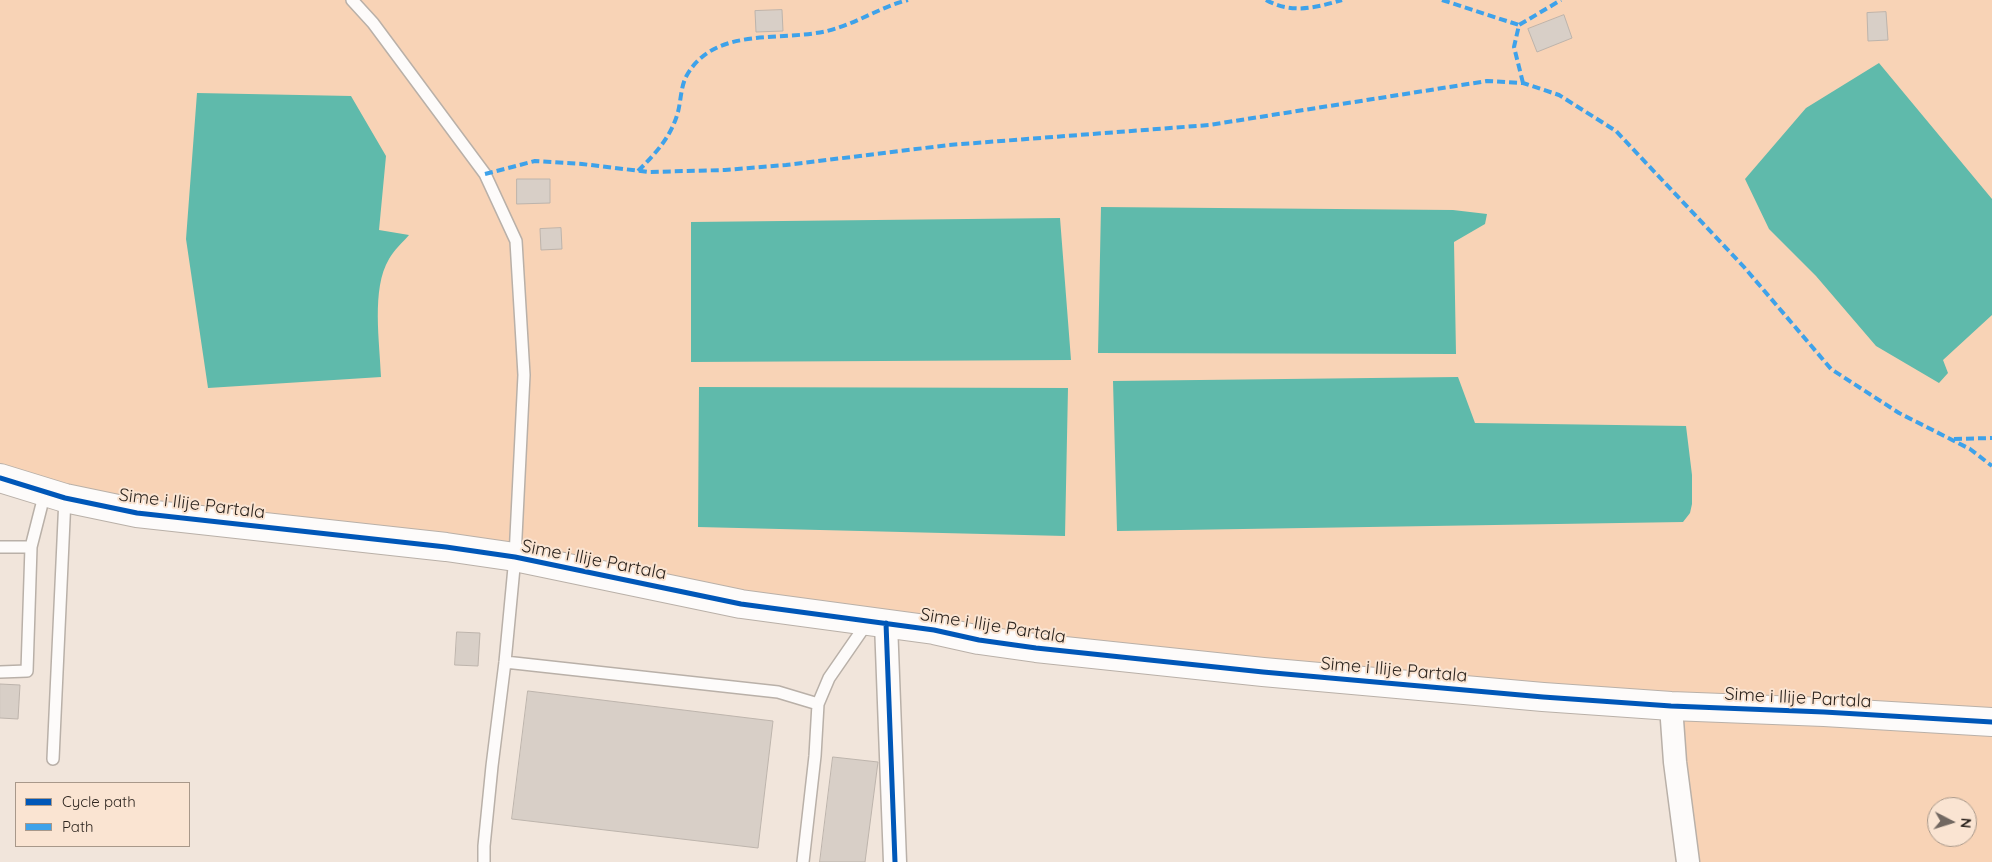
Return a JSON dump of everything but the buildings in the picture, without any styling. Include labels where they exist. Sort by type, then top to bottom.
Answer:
[{"type":"street","name":"Sime i Ilije Partala","points":[[0,478],[55,494],[138,513],[446,547],[514,557],[741,604],[934,630],[979,640],[1095,655],[1376,682],[1671,706],[1824,712],[1992,722]]},
{"type":"street","points":[[877,622],[895,862]]},
{"type":"street","points":[[1671,706],[1675,762],[1688,862]]},
{"type":"lane","points":[[352,0],[373,23],[485,174],[516,240],[524,375],[514,557],[484,846],[484,862]]},
{"type":"lane","points":[[0,672],[27,672],[31,547],[55,494]]},
{"type":"lane","points":[[53,759],[55,494]]},
{"type":"lane","points":[[0,547],[31,547]]},
{"type":"lane","points":[[803,862],[815,756],[818,704],[829,678],[877,622]]},
{"type":"lane","points":[[504,662],[778,692],[818,704]]},
{"type":"shaded area","points":[[0,0],[1992,0],[1992,862],[1688,862],[1671,706],[1263,672],[351,537],[0,478]]},
{"type":"water","points":[[1879,63],[1992,199],[1992,315],[1943,360],[1948,373],[1939,383],[1876,346],[1816,276],[1769,229],[1745,179],[1806,108]]},
{"type":"water","points":[[197,93],[351,96],[386,156],[379,230],[409,235],[389,259],[383,271],[380,285],[378,316],[381,377],[208,388],[186,239]]},
{"type":"water","points":[[1101,207],[1453,210],[1487,214],[1485,224],[1454,242],[1456,354],[1098,353]]},
{"type":"water","points":[[1060,218],[1071,360],[691,362],[691,222]]},
{"type":"water","points":[[1458,377],[1475,423],[1686,426],[1692,475],[1692,504],[1690,513],[1683,522],[1117,531],[1113,381]]},
{"type":"water","points":[[699,387],[1068,388],[1065,536],[698,527]]},
{"type":"marked path","points":[[638,171],[667,137],[678,112],[682,88],[687,75],[699,59],[714,49],[731,42],[827,31],[908,0]]},
{"type":"marked path","points":[[1266,0],[1285,7],[1294,8],[1313,7],[1342,0]]},
{"type":"marked path","points":[[1442,0],[1519,25]]},
{"type":"marked path","points":[[1523,83],[1514,47],[1519,25],[1561,0]]},
{"type":"marked path","points":[[485,174],[535,161],[582,164],[649,172],[725,170],[786,165],[949,145],[1209,125],[1487,81],[1523,83],[1559,95],[1616,131],[1744,267],[1831,369],[1899,413],[1970,449],[1992,466]]},
{"type":"marked path","points":[[1954,439],[1992,438]]},
{"type":"cycle path","points":[[0,478],[65,498],[137,513],[446,547],[515,557],[741,604],[934,630],[979,640],[1036,648],[1263,672],[1543,697],[1671,706],[1824,712],[1992,722]]},
{"type":"cycle path","points":[[886,623],[895,862]]}]
